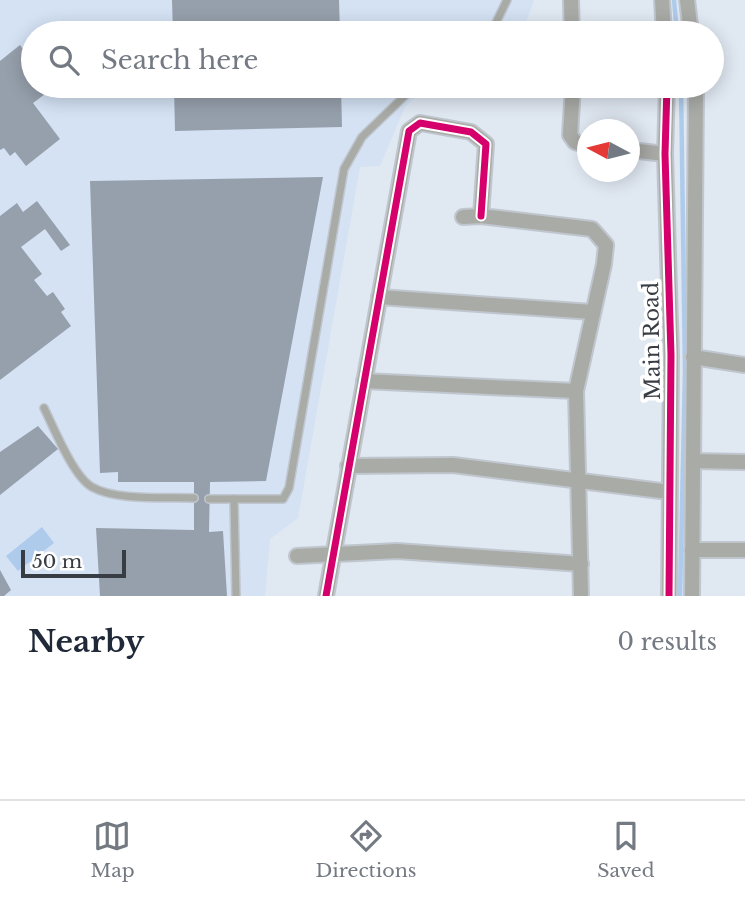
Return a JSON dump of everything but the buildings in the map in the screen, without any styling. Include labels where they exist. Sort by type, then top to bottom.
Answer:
[{"type":"street","points":[[571,0],[572,21]]},
{"type":"street","points":[[662,0],[663,21]]},
{"type":"street","points":[[687,0],[690,21]]},
{"type":"street","points":[[572,98],[570,135],[577,143]]},
{"type":"street","name":"Main Road","points":[[667,98],[665,153],[671,355],[669,596]]},
{"type":"street","name":"Main Road","points":[[692,596],[696,98]]},
{"type":"street","points":[[326,596],[409,131],[419,122],[471,132],[486,144],[481,216]]},
{"type":"street","points":[[640,151],[665,153]]},
{"type":"street","points":[[463,217],[481,216],[592,229],[606,245],[606,256],[576,391],[581,596]]},
{"type":"street","points":[[379,297],[592,312]]},
{"type":"street","points":[[693,357],[745,365]]},
{"type":"street","points":[[364,381],[576,391]]},
{"type":"street","points":[[693,461],[745,462]]},
{"type":"street","points":[[348,466],[453,465],[580,478],[669,492]]},
{"type":"street","points":[[692,550],[745,550]]},
{"type":"street","points":[[297,556],[397,551],[502,556],[582,564]]},
{"type":"lane","points":[[497,21],[507,0]]},
{"type":"lane","points":[[209,499],[284,499],[289,488],[344,169],[362,137],[403,98]]},
{"type":"lane","points":[[44,408],[74,465],[89,486],[108,494],[194,498]]},
{"type":"lane","points":[[234,499],[236,596]]},
{"type":"shaded area","points":[[0,0],[534,0],[526,21],[21,21],[21,98],[414,98],[405,107],[380,166],[360,167],[298,518],[270,539],[265,596],[0,596]]},
{"type":"water","points":[[42,527],[54,543],[18,571],[6,556]]},
{"type":"waterway","points":[[674,0],[676,21]]},
{"type":"waterway","points":[[680,596],[685,372],[681,98]]},
{"type":"cycle path","points":[[667,98],[665,154],[671,355],[669,596]]},
{"type":"cycle path","points":[[326,596],[409,131],[420,123],[471,132],[486,144],[481,216]]}]
